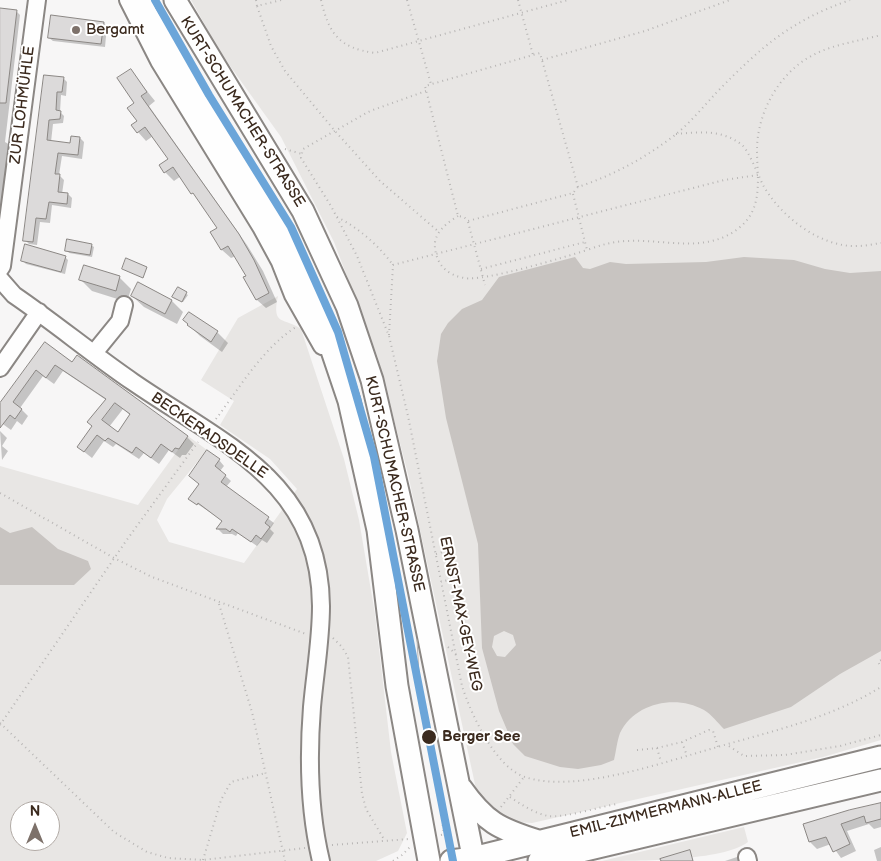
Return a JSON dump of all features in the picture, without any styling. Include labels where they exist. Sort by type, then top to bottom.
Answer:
[{"type":"main road","name":"KURT-SCHUMACHER-STRASSE","points":[[141,0],[146,13],[277,223],[321,318],[349,401],[378,530],[397,686],[428,837],[429,861]]},
{"type":"main road","name":"KURT-SCHUMACHER-STRASSE","points":[[175,0],[303,211],[347,306],[372,380],[405,520],[474,859]]},
{"type":"main road","name":"EMIL-ZIMMERMANN-ALLEE","points":[[540,856],[881,757]]},
{"type":"main road","name":"EMIL-ZIMMERMANN-ALLEE","points":[[451,861],[540,856],[881,780]]},
{"type":"main road","points":[[457,781],[476,810],[489,821],[515,834],[540,856]]},
{"type":"street","name":"ZUR LOHMÜHLE","points":[[0,269],[2,266],[37,0]]},
{"type":"street","name":"KURT-SCHUMACHER-STRASSE","points":[[128,0],[159,61],[261,226],[280,262],[293,295],[319,338],[331,369],[349,401]]},
{"type":"street","name":"BECKERADSDELLE","points":[[0,279],[14,295],[132,382],[207,431],[270,477],[304,524],[314,548],[320,579],[320,638],[312,708],[310,758],[313,821],[319,854]]},
{"type":"street","points":[[94,353],[117,325],[124,305]]},
{"type":"street","points":[[0,368],[39,312]]},
{"type":"path","points":[[256,0],[271,46],[285,71],[335,132],[380,181],[439,232]]},
{"type":"path","points":[[257,6],[280,0]]},
{"type":"path","points":[[321,0],[331,32],[342,43],[358,51],[375,53],[568,0]]},
{"type":"path","points":[[407,0],[431,84]]},
{"type":"path","points":[[518,0],[533,55]]},
{"type":"path","points":[[542,60],[645,31],[730,0]]},
{"type":"path","points":[[468,221],[573,193],[578,187],[630,165],[676,134],[746,62],[783,31],[801,20],[850,0]]},
{"type":"path","points":[[485,285],[483,276],[468,221],[464,217],[458,216],[446,224],[439,232],[435,246],[436,255],[439,264],[450,274],[466,279],[483,276],[588,250],[605,244],[628,241],[684,245],[724,237],[740,228],[750,216],[756,204],[758,132],[770,97],[792,69],[814,54],[881,35]]},
{"type":"path","points":[[458,216],[425,86],[540,53],[578,187]]},
{"type":"path","points":[[389,336],[357,256],[337,217],[301,158],[303,149],[382,106],[426,91]]},
{"type":"path","points":[[676,134],[717,132],[732,138],[744,146],[770,197],[788,219],[811,232],[834,242],[857,246],[881,243]]},
{"type":"path","points":[[282,148],[302,154]]},
{"type":"path","points":[[393,265],[724,180],[758,175]]},
{"type":"path","points":[[573,193],[588,250]]},
{"type":"path","points":[[337,217],[350,224],[370,241],[393,265],[389,336]]},
{"type":"path","points":[[481,269],[585,242]]},
{"type":"path","points":[[309,320],[282,336],[270,348],[114,558],[0,724],[114,832],[147,852],[168,858],[203,860],[283,851],[319,854],[385,841],[428,837],[468,830]]},
{"type":"path","name":"ERNST-MAX-GEY-WEG","points":[[389,336],[408,416],[462,686],[470,709],[495,751],[524,777]]},
{"type":"path","points":[[0,493],[114,558],[152,577],[219,603],[320,638],[337,640],[348,658],[362,794],[366,809],[385,841]]},
{"type":"path","points":[[436,554],[446,551],[452,579],[441,582]]},
{"type":"path","points":[[219,603],[252,712],[285,861]]},
{"type":"path","points":[[881,660],[878,662],[881,667]]},
{"type":"path","points":[[624,803],[548,816],[532,811],[510,797],[524,777],[546,781],[587,781],[687,756],[792,727],[843,708],[881,687]]},
{"type":"path","points":[[637,750],[658,748],[682,742],[709,730],[713,731],[718,746]]},
{"type":"path","points":[[728,745],[734,751],[744,756],[786,755],[840,746],[881,736]]},
{"type":"path","points":[[682,742],[687,756]]},
{"type":"path","points":[[658,748],[662,762]]},
{"type":"path","points":[[203,860],[221,800],[232,782],[266,773]]},
{"type":"path","points":[[393,861],[428,837],[442,820]]},
{"type":"path","points":[[165,861],[168,858]]},
{"type":"shaded area","points":[[191,0],[881,0],[881,740],[823,757],[532,823],[500,821],[476,789],[408,474],[378,358],[334,242],[281,137],[220,52]]},
{"type":"shaded area","name":"Berger See","points":[[575,257],[583,268],[590,269],[610,262],[626,264],[706,262],[744,257],[794,260],[825,269],[850,273],[881,271],[881,651],[840,674],[791,707],[724,729],[704,710],[693,705],[669,702],[645,708],[635,714],[620,733],[614,760],[601,765],[578,769],[560,767],[525,756],[513,744],[499,711],[482,648],[478,544],[446,418],[437,361],[441,334],[448,323],[462,309],[482,300],[499,277]],"holes":[[[504,631],[513,635],[516,645],[505,657],[497,656],[492,647],[494,636]]]},
{"type":"shaded area","points":[[278,296],[276,313],[278,317],[301,329],[344,459],[359,520],[375,614],[391,752],[407,833],[398,851],[376,861],[0,861],[0,466],[138,505],[188,436],[207,450],[167,499],[157,520],[169,542],[244,563],[297,489],[270,459],[220,425],[234,401],[201,380],[238,318]]},
{"type":"shaded area","points":[[0,527],[10,533],[32,527],[58,549],[88,561],[91,569],[74,585],[0,585]]},
{"type":"shaded area","points":[[744,827],[748,842],[720,853],[679,859],[602,861]]},
{"type":"building","points":[[0,8],[17,10],[6,103],[0,103]]},
{"type":"building","name":"Bergamt","points":[[51,15],[104,22],[101,44],[48,38]]},
{"type":"building","points":[[131,69],[147,92],[141,96],[239,234],[254,260],[269,293],[256,300],[243,277],[246,276],[228,246],[221,250],[210,232],[217,228],[193,193],[191,194],[173,167],[164,173],[159,165],[168,159],[145,127],[137,133],[131,125],[137,121],[127,108],[134,103],[117,78]]},
{"type":"building","points":[[44,75],[64,77],[62,92],[57,92],[56,110],[61,111],[60,119],[49,120],[47,140],[70,143],[71,136],[80,137],[78,155],[58,153],[55,174],[60,174],[58,192],[68,193],[67,204],[49,202],[46,219],[36,218],[33,242],[23,241]]},
{"type":"building","points":[[67,239],[92,244],[90,255],[65,251]]},
{"type":"building","points":[[25,244],[66,256],[61,272],[21,261]]},
{"type":"building","points":[[126,258],[147,267],[143,278],[122,269]]},
{"type":"building","points":[[84,265],[120,276],[116,291],[79,280]]},
{"type":"building","points":[[138,282],[172,300],[165,314],[131,296]]},
{"type":"building","points":[[178,287],[187,292],[182,302],[172,297]]},
{"type":"building","points":[[189,312],[218,331],[211,342],[183,320]]},
{"type":"building","points":[[45,342],[72,362],[77,355],[188,436],[179,449],[175,448],[172,452],[161,444],[151,458],[136,447],[132,453],[108,438],[105,441],[97,435],[84,452],[77,447],[92,426],[87,422],[106,399],[55,365],[46,378],[36,370],[13,402],[22,409],[15,419],[10,415],[0,428],[0,403]],"holes":[[[115,403],[130,414],[118,432],[102,420]]]},
{"type":"building","points":[[207,450],[220,459],[215,466],[226,475],[221,482],[269,517],[265,523],[270,527],[261,539],[256,535],[251,542],[232,529],[230,532],[226,529],[216,529],[222,521],[198,503],[197,505],[188,499],[199,484],[189,476]]},
{"type":"building","points":[[881,803],[881,819],[866,823],[864,816],[841,824],[850,844],[833,852],[826,837],[809,842],[803,824],[849,810]]},
{"type":"building","points":[[690,850],[693,861],[661,861],[660,859]]},
{"type":"tram line","points":[[417,640],[420,690]]},
{"type":"transit line","points":[[155,0],[209,95],[291,227],[338,332],[374,457],[453,861]]},
{"type":"place","name":"Bergamt","points":[[76,30]]},
{"type":"place","name":"Berger See","points":[[429,737]]}]
